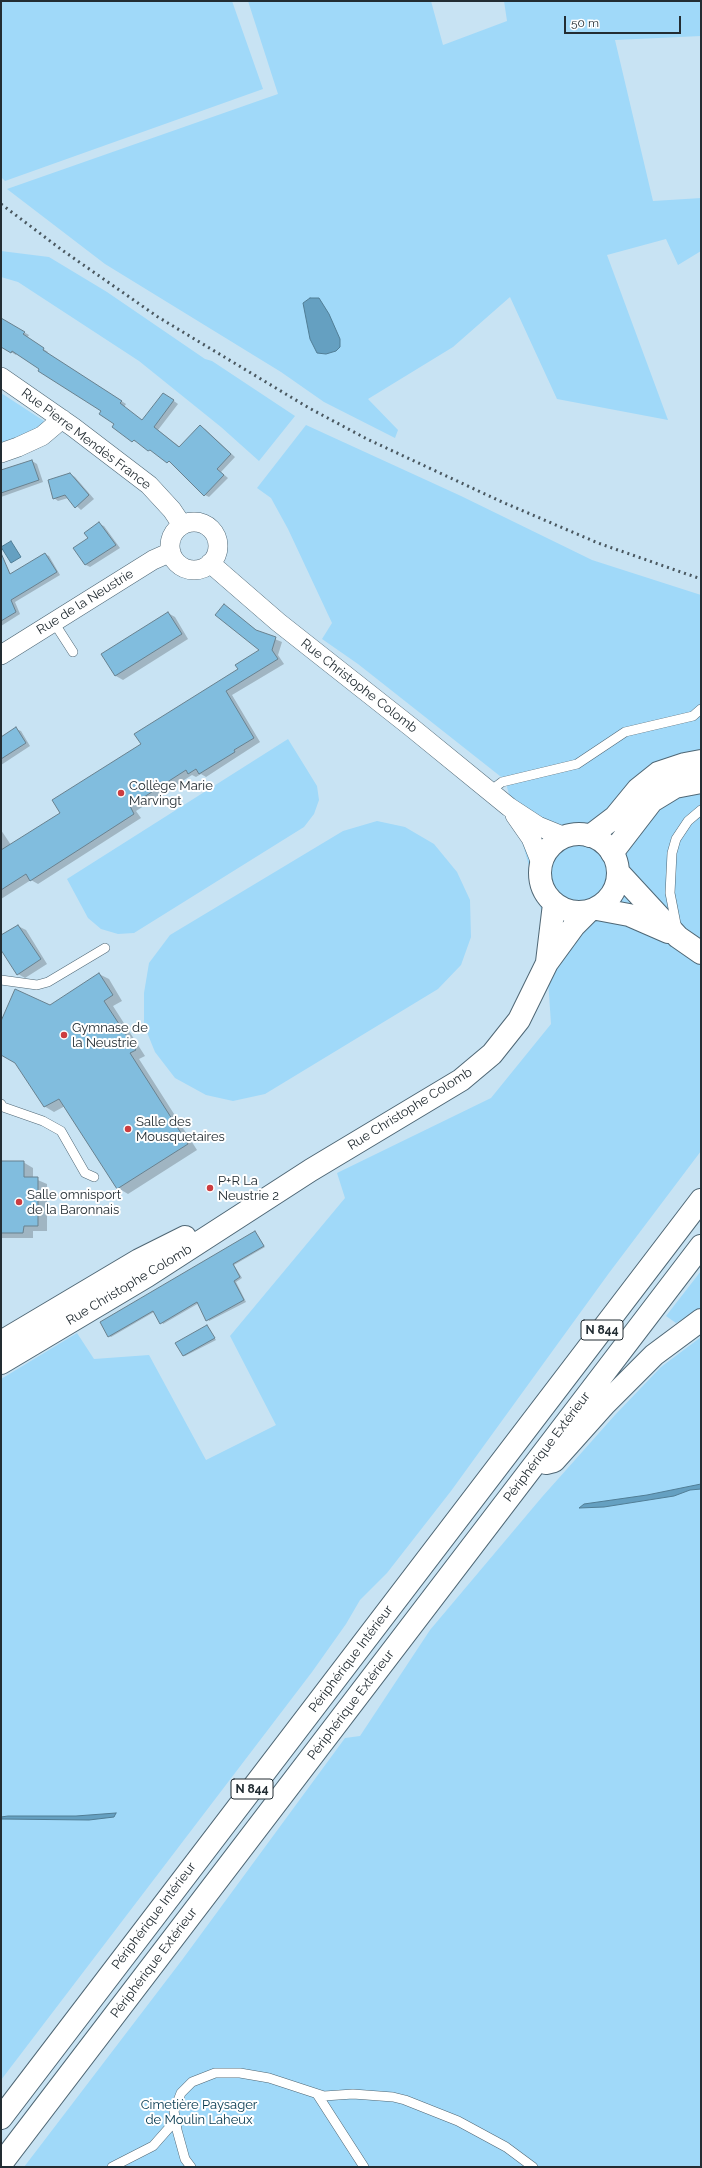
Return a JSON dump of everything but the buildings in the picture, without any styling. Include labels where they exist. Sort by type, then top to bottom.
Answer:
[{"type":"main road","points":[[590,836],[615,817],[638,789],[658,773],[685,764],[701,761]]},
{"type":"main road","points":[[612,852],[652,801],[675,787],[701,782]]},
{"type":"main road","points":[[593,910],[607,902],[614,892],[618,873],[617,863],[612,852],[603,842],[590,836],[579,834],[565,837],[550,847],[541,862],[540,873],[542,887],[554,904],[570,912],[593,910],[628,915],[678,937],[701,953]]},
{"type":"main road","points":[[618,873],[678,937]]},
{"type":"main road","name":"Rue Christophe Colomb","points":[[547,963],[554,904]]},
{"type":"main road","name":"Rue Christophe Colomb","points":[[1,1363],[147,1276],[276,1192],[443,1092],[479,1066],[492,1054],[519,1020],[547,963],[574,926],[593,910]]},
{"type":"main road","name":"Rue Christophe Colomb","points":[[1,1342],[139,1260],[276,1192]]},
{"type":"main road","name":"Périphérique Intérieur","points":[[1,2118],[701,1200]]},
{"type":"main road","name":"Périphérique Extérieur","points":[[1,2164],[701,1246]]},
{"type":"main road","points":[[533,1465],[554,1461],[605,1404],[654,1355],[701,1320]]},
{"type":"street","name":"Rue Pierre Mendès France","points":[[1,377],[62,419],[149,485],[172,510],[182,525]]},
{"type":"street","points":[[1,453],[42,436],[62,419]]},
{"type":"street","points":[[190,522],[199,522],[208,526],[214,532],[218,550],[210,563],[200,569],[185,568],[177,562],[171,552],[170,543],[173,535],[182,525],[190,522]]},
{"type":"street","name":"Rue de la Neustrie","points":[[1,655],[153,560],[171,552]]},
{"type":"street","name":"Rue Christophe Colomb","points":[[210,563],[278,622],[509,807],[538,826],[565,837]]},
{"type":"street","name":"Rue Christophe Colomb","points":[[509,807],[531,838],[541,862]]},
{"type":"lane","points":[[54,621],[73,652]]},
{"type":"lane","points":[[490,792],[502,782],[577,764],[625,732],[693,716],[701,709]]},
{"type":"lane","points":[[678,937],[670,893],[672,853],[676,839],[688,821],[701,810]]},
{"type":"lane","points":[[1,980],[37,985],[48,982],[105,948]]},
{"type":"lane","points":[[2,1106],[43,1121],[61,1131],[85,1173],[94,1177]]},
{"type":"lane","points":[[190,2167],[185,2159],[174,2111],[181,2093],[192,2082],[215,2073],[240,2073],[269,2078],[324,2096],[353,2094],[392,2097],[405,2100],[458,2121],[506,2147],[534,2167]]},
{"type":"lane","points":[[317,2094],[364,2167]]},
{"type":"lane","points":[[112,2167],[152,2146],[176,2120]]},
{"type":"green space","points":[[1,1],[232,1],[263,89],[5,181],[1,177]]},
{"type":"green space","points":[[248,1],[431,1],[443,45],[507,21],[504,1],[701,1],[701,36],[615,40],[653,201],[701,198],[701,251],[678,265],[666,239],[607,255],[668,420],[557,399],[510,297],[453,347],[368,399],[398,430],[395,438],[324,402],[281,372],[105,264],[7,189],[278,94]]},
{"type":"green space","points":[[1,251],[49,257],[107,292],[205,359],[212,361],[295,416],[259,461],[221,427],[139,361],[18,282],[1,277]]},
{"type":"green space","points":[[1,393],[44,421],[38,431],[1,446]]},
{"type":"green space","points":[[306,425],[461,496],[592,560],[701,595],[701,1151],[609,1273],[451,1491],[387,1573],[360,1600],[346,1624],[312,1672],[1,2080],[1,1379],[77,1333],[94,1359],[149,1355],[206,1460],[276,1425],[230,1336],[345,1198],[337,1173],[491,1098],[551,1024],[544,920],[505,780],[358,664],[322,639],[332,623],[288,529],[271,498],[257,488]]},
{"type":"green space","points":[[288,739],[317,786],[319,800],[314,814],[304,827],[134,933],[118,934],[101,929],[88,918],[67,879]]},
{"type":"green space","points":[[377,821],[405,827],[434,844],[457,872],[470,900],[471,937],[461,965],[438,989],[265,1094],[233,1101],[206,1095],[175,1078],[155,1052],[144,1025],[144,993],[149,963],[170,935],[343,831]]},
{"type":"green space","points":[[701,1271],[701,1308],[676,1323],[666,1316]]},
{"type":"green space","name":"Cimetière Paysager de Moulin Laheux","points":[[701,1337],[701,2167],[24,2167],[182,1960],[345,1738],[360,1736],[430,1630],[542,1497],[615,1415],[661,1367]]},
{"type":"shaded area","points":[[310,298],[319,298],[329,314],[340,339],[340,347],[336,351],[326,354],[317,353],[310,339],[303,303]]},
{"type":"shaded area","points":[[11,541],[21,557],[11,563],[1,547]]},
{"type":"shaded area","points":[[701,1484],[701,1489],[690,1490],[674,1496],[604,1507],[579,1508],[584,1504],[647,1495]]},
{"type":"shaded area","points":[[116,1813],[114,1817],[89,1820],[1,1819],[1,1817],[8,1816],[76,1816]]},
{"type":"railway","points":[[1,204],[62,250],[158,317],[309,408],[367,439],[500,501],[598,543],[701,579]]},
{"type":"place","name":"Collège Marie Marvingt","points":[[121,793]]},
{"type":"place","name":"Gymnase de la Neustrie","points":[[64,1035]]},
{"type":"place","name":"Salle des Mousquetaires","points":[[128,1129]]},
{"type":"place","name":"P+R La Neustrie 2","points":[[210,1188]]},
{"type":"place","name":"Salle omnisport de la Baronnais","points":[[19,1202]]}]
